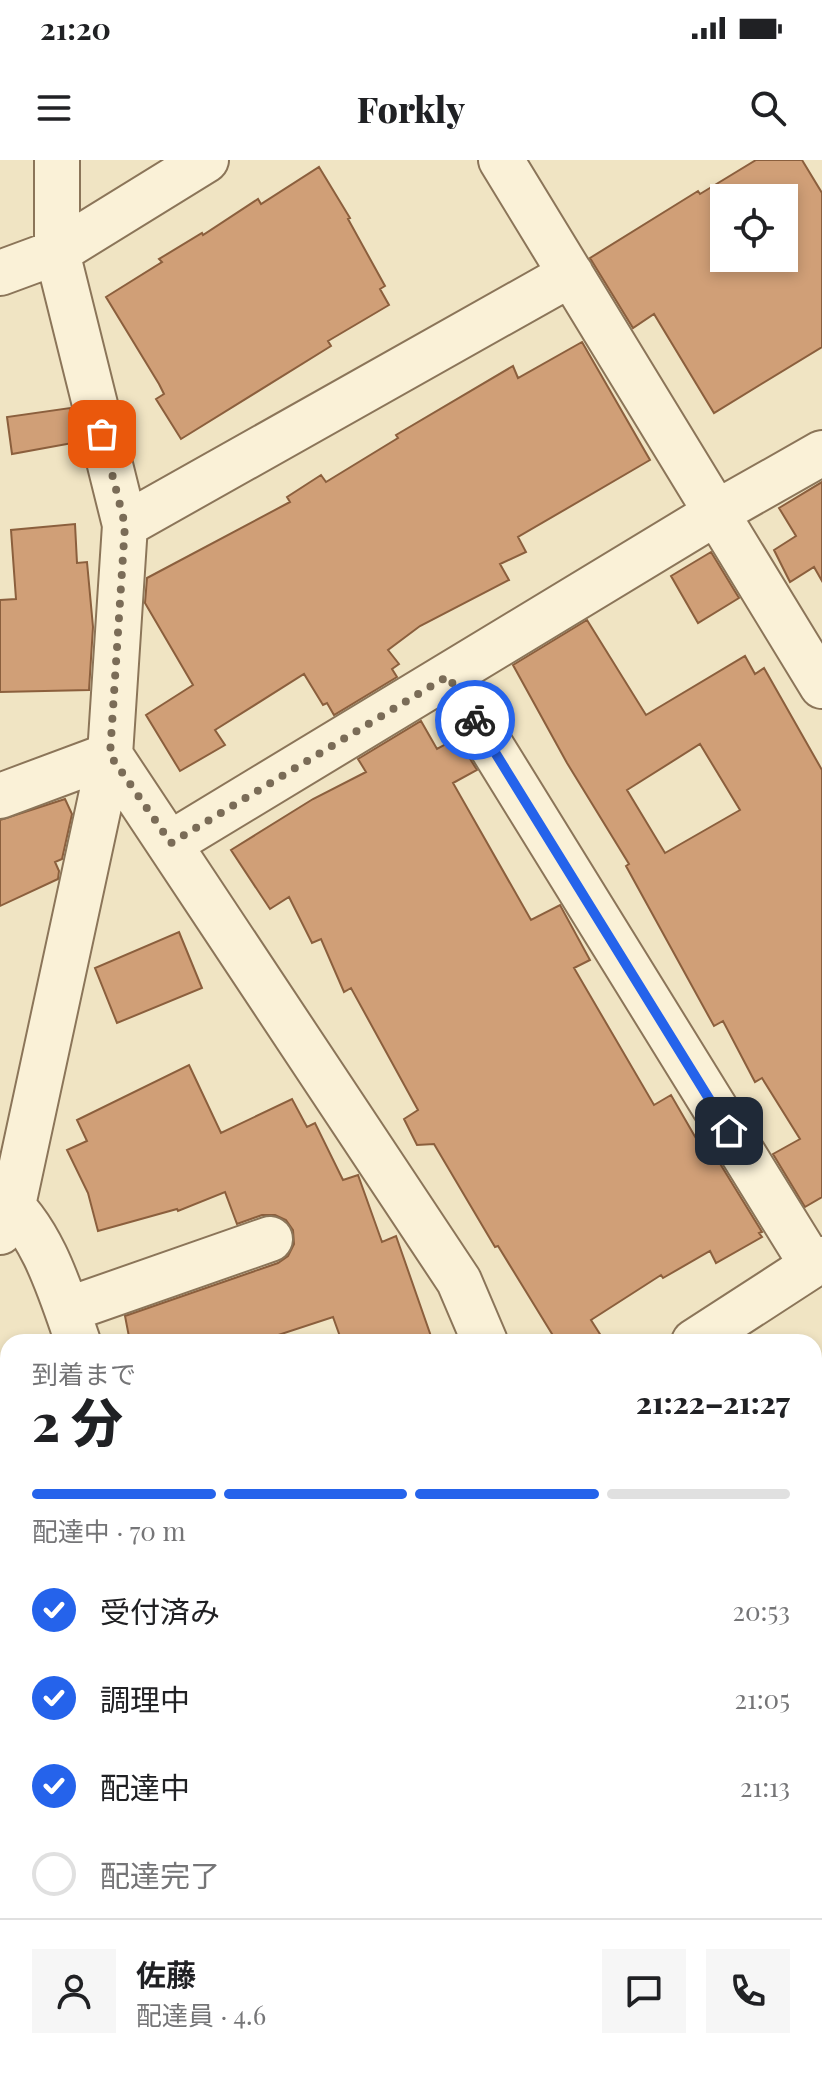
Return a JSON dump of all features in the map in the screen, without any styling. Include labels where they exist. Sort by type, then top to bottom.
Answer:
[{"type":"street","points":[[57,160],[57,252],[125,525],[110,755],[4,1211],[32,1228],[72,1326],[270,1239]]},
{"type":"street","points":[[0,273],[57,252],[206,160]]},
{"type":"street","points":[[501,160],[822,686]]},
{"type":"street","points":[[125,525],[571,274]]},
{"type":"street","points":[[171,843],[716,513],[822,453]]},
{"type":"street","points":[[448,676],[817,1262],[706,1334]]},
{"type":"street","points":[[0,796],[110,755]]},
{"type":"street","points":[[110,755],[459,1281],[482,1334]]},
{"type":"building","points":[[756,160],[802,160],[822,193],[822,347],[714,413],[654,314],[633,328],[590,258],[698,191],[700,194],[710,188],[710,272],[798,272],[798,184],[716,184]]},
{"type":"building","points":[[319,167],[385,286],[380,289],[389,305],[328,341],[331,346],[181,439],[156,399],[164,394],[159,384],[106,297],[162,262],[159,259],[258,199],[261,204]]},
{"type":"building","points":[[582,342],[650,460],[518,537],[526,552],[500,564],[509,580],[420,626],[388,650],[399,664],[392,669],[397,677],[334,715],[327,703],[323,705],[304,674],[215,730],[225,745],[180,771],[146,715],[193,685],[145,603],[147,578],[290,502],[287,497],[321,475],[326,482],[398,438],[396,435],[513,366],[518,378]]},
{"type":"building","points":[[70,408],[78,442],[12,454],[7,417]]},
{"type":"building","points":[[822,482],[822,581],[814,567],[790,582],[774,550],[796,536],[779,508]]},
{"type":"building","points":[[75,524],[77,563],[87,562],[93,627],[89,690],[0,692],[0,600],[16,599],[11,530]]},
{"type":"building","points":[[711,552],[739,598],[698,623],[671,576]]},
{"type":"building","points":[[587,620],[646,715],[745,656],[755,674],[764,668],[822,770],[822,1197],[805,1207],[773,1154],[800,1139],[762,1078],[755,1082],[723,1021],[714,1026],[626,866],[629,864],[567,763],[513,665]],"holes":[[[700,744],[740,810],[665,853],[627,790]]]},
{"type":"building","points":[[421,721],[437,749],[457,738],[477,770],[453,783],[531,920],[560,905],[590,960],[574,968],[654,1105],[671,1095],[697,1140],[703,1136],[762,1232],[759,1233],[762,1237],[716,1263],[710,1251],[663,1278],[661,1275],[591,1320],[600,1334],[552,1334],[498,1246],[495,1247],[434,1144],[417,1145],[404,1119],[418,1110],[351,988],[344,992],[321,939],[312,943],[289,897],[270,909],[231,850],[313,799],[366,772],[358,759]]},
{"type":"building","points":[[65,799],[72,814],[62,859],[55,862],[58,879],[0,906],[0,820]]},
{"type":"building","points":[[179,932],[202,988],[117,1023],[95,968]]},
{"type":"building","points":[[189,1065],[221,1133],[292,1099],[307,1127],[315,1123],[343,1180],[358,1175],[382,1242],[396,1236],[430,1334],[339,1334],[333,1317],[281,1334],[128,1334],[125,1316],[278,1263],[288,1256],[294,1244],[293,1230],[286,1220],[275,1215],[262,1215],[237,1224],[225,1192],[178,1211],[98,1231],[88,1193],[67,1150],[87,1141],[77,1120]]},
{"type":"way so far","points":[[102,434],[125,525],[110,755],[171,843],[448,676],[475,720]]},
{"type":"route","points":[[475,720],[729,1131]]}]
